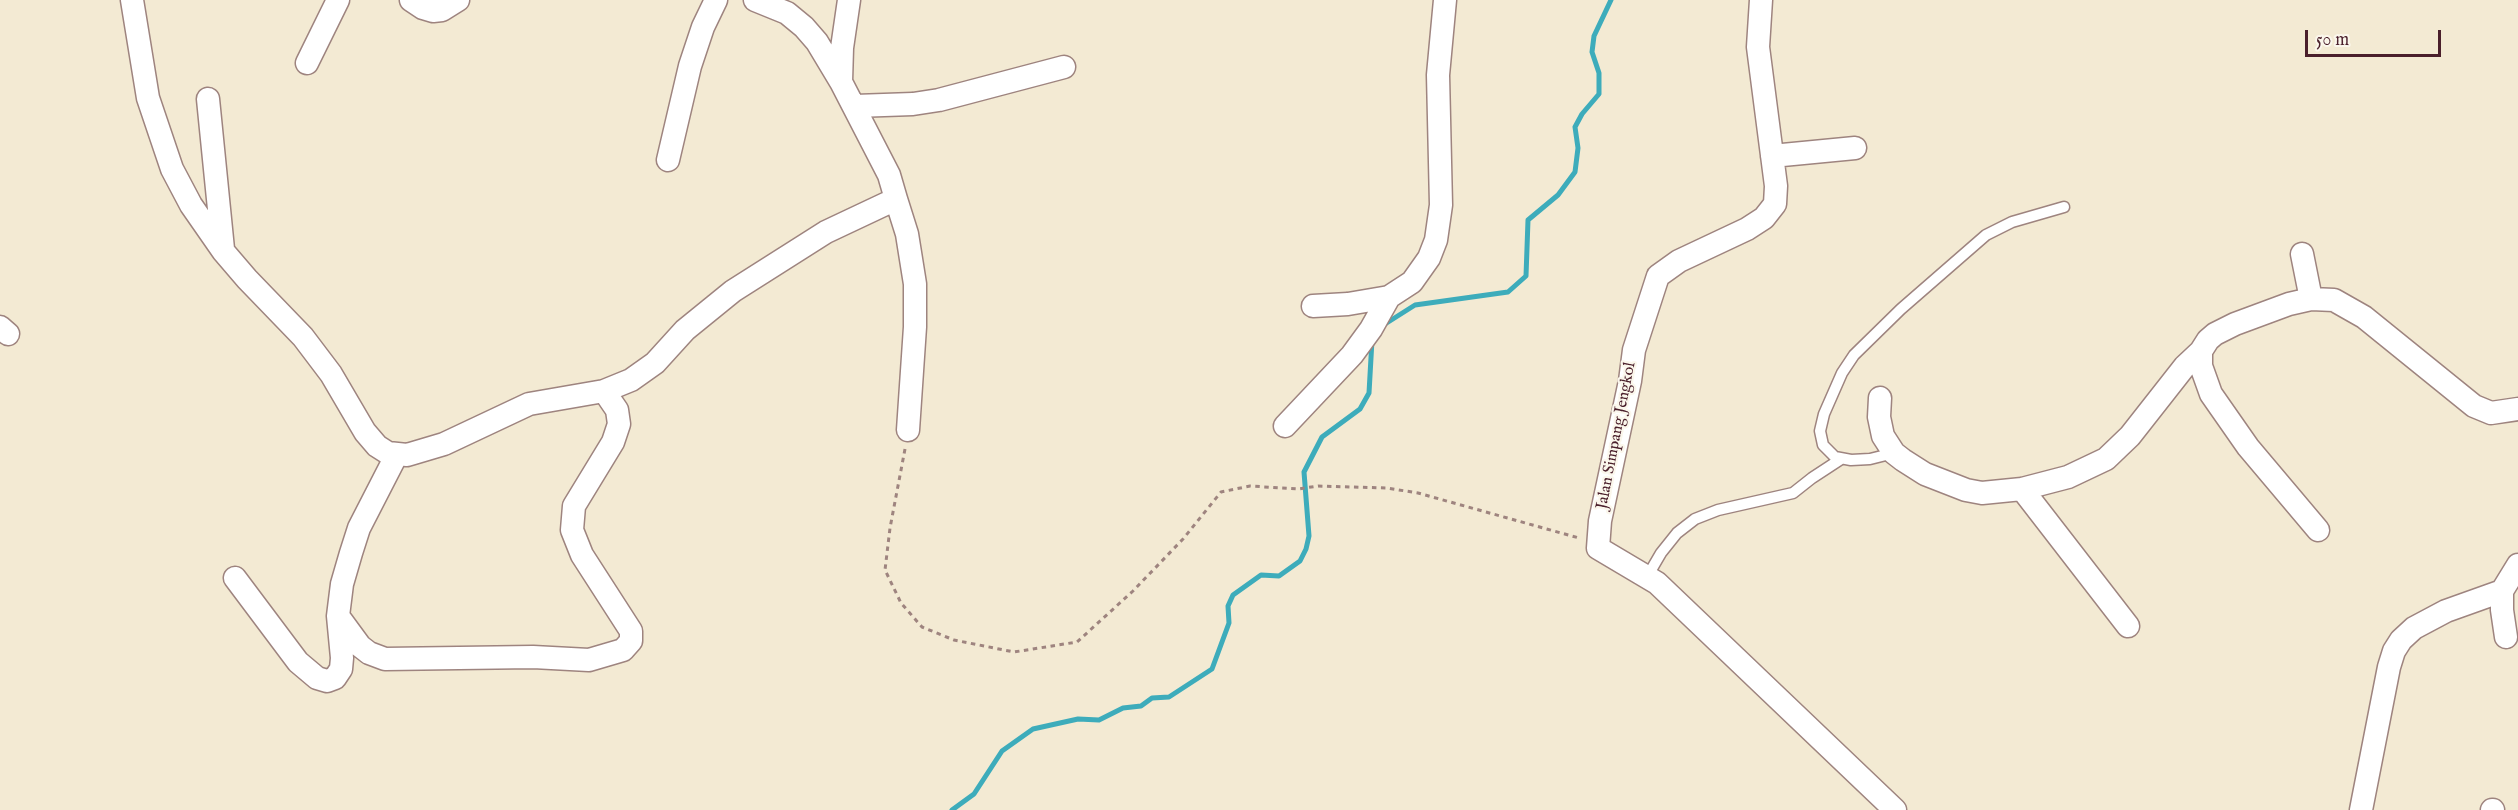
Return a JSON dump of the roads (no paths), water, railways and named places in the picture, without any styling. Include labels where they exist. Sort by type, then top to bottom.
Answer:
[{"type":"street","points":[[132,0],[148,98],[172,169],[191,205],[223,251],[303,337],[331,374],[365,432],[377,446],[388,453],[419,452],[444,444],[529,404],[604,391],[631,380],[644,372],[700,316],[741,285],[826,232],[896,199]]},
{"type":"street","points":[[307,63],[338,0]]},
{"type":"street","points":[[411,0],[433,11],[442,10],[458,0]]},
{"type":"street","points":[[668,160],[690,66],[703,27],[716,0]]},
{"type":"street","points":[[755,0],[787,13],[804,27],[822,49],[855,106],[889,175],[907,234],[915,284],[915,327],[908,430]]},
{"type":"street","points":[[841,82],[842,48],[849,0]]},
{"type":"street","points":[[1313,306],[1348,304],[1389,297],[1412,282],[1429,258],[1440,223],[1438,75],[1445,0]]},
{"type":"street","name":"Jalan Simpang Jengkol","points":[[1647,577],[1598,548],[1600,521],[1630,381],[1634,350],[1658,276],[1679,261],[1764,218],[1775,204],[1772,156],[1758,47],[1761,0]]},
{"type":"street","points":[[855,106],[913,104],[939,100],[1064,68]]},
{"type":"street","points":[[208,99],[223,251]]},
{"type":"street","points":[[1772,156],[1854,148]]},
{"type":"street","points":[[2302,254],[2311,299]]},
{"type":"street","points":[[1285,426],[1352,355],[1371,329],[1389,297]]},
{"type":"street","points":[[1880,398],[1881,428],[1887,443],[1894,453],[1925,474],[1966,490],[1982,493],[2022,489],[2068,477],[2106,459],[2130,436],[2208,340],[2235,324],[2289,304],[2324,298],[2340,303],[2364,317],[2466,401],[2482,411],[2497,413],[2518,409]]},
{"type":"street","points":[[2201,351],[2201,366],[2211,394],[2248,447],[2318,530]]},
{"type":"street","points":[[338,616],[360,646],[369,653],[385,659],[533,657],[589,660],[623,650],[631,641],[631,631],[582,555],[572,530],[574,506],[613,442],[619,424],[616,410],[604,391]]},
{"type":"street","points":[[235,578],[298,662],[317,678],[323,680],[335,678],[341,669],[342,658],[338,616],[342,584],[359,528],[397,454]]},
{"type":"street","points":[[2022,489],[2128,626]]},
{"type":"street","points":[[2505,637],[2502,591],[2518,565]]},
{"type":"street","points":[[1647,577],[1895,810]]},
{"type":"street","points":[[2361,810],[2389,667],[2394,651],[2401,640],[2414,628],[2446,611],[2502,591]]},
{"type":"lane","points":[[1894,453],[1870,459],[1841,459],[1829,453],[1823,445],[1821,423],[1842,373],[1854,355],[1908,301],[1986,235],[2012,222],[2064,207]]},
{"type":"lane","points":[[1647,577],[1661,553],[1677,533],[1695,519],[1718,510],[1793,493],[1841,459]]},
{"type":"waterway","points":[[1385,324],[1415,305],[1508,292],[1526,276],[1528,220],[1558,195],[1575,172],[1578,148],[1575,127],[1582,114],[1599,94],[1599,73],[1592,52],[1594,36],[1611,0]]},
{"type":"waterway","points":[[952,810],[974,794],[1002,751],[1033,729],[1078,719],[1099,720],[1123,708],[1141,706],[1152,698],[1169,697],[1212,669],[1229,623],[1228,606],[1233,595],[1261,575],[1279,576],[1300,561],[1306,549],[1309,536],[1304,472],[1322,437],[1360,409],[1369,393],[1372,340]]}]
